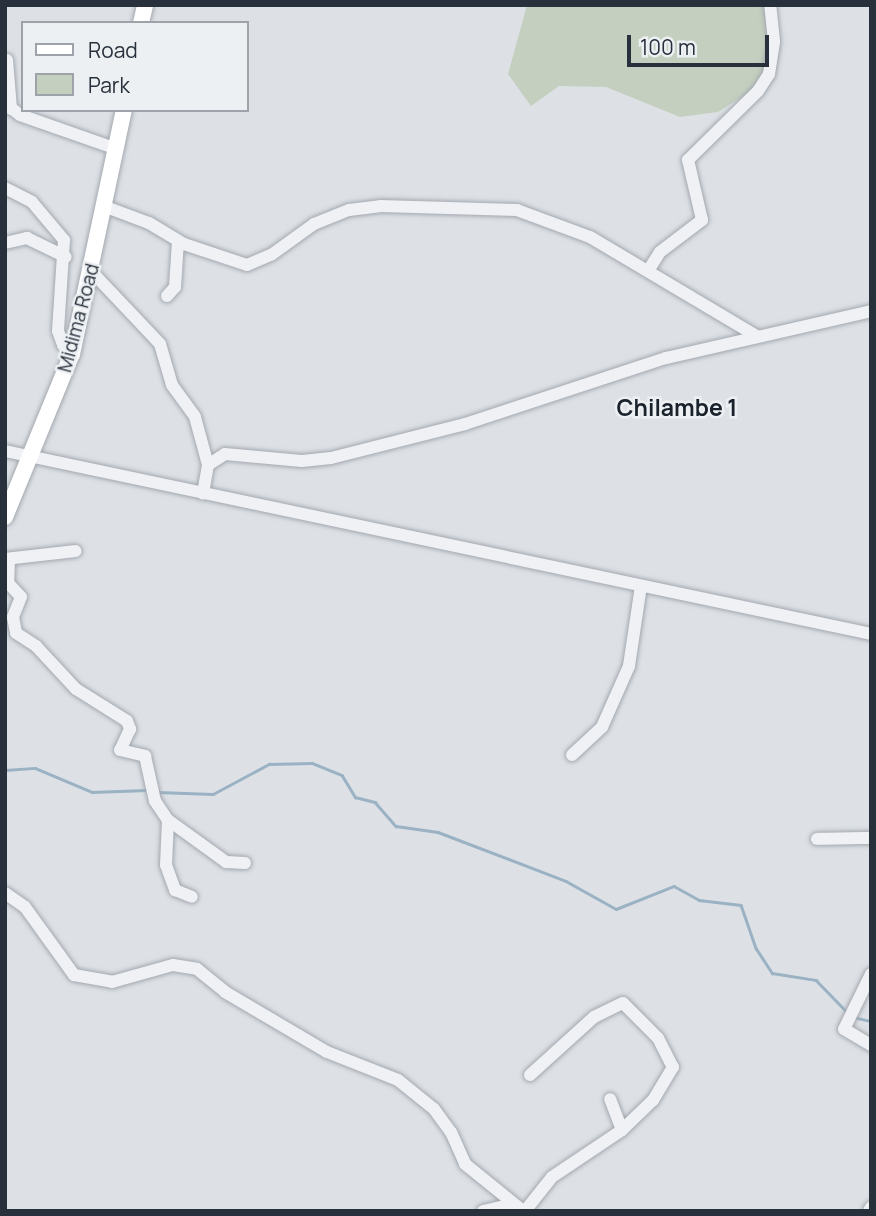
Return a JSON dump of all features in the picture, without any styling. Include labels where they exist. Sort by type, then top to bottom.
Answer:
[{"type":"main road","name":"Midima Road","points":[[5,517],[33,455],[72,354],[106,207],[124,112]]},
{"type":"street","points":[[648,271],[660,253],[702,220],[688,160],[758,91],[769,74],[774,41],[770,5]]},
{"type":"street","points":[[7,60],[8,106]]},
{"type":"street","points":[[23,112],[117,149]]},
{"type":"street","points":[[5,188],[32,202],[58,229],[66,257],[58,331],[62,345],[72,354]]},
{"type":"street","points":[[106,207],[149,223],[178,241],[247,265],[271,256],[314,224],[349,210],[380,206],[493,206],[570,228],[757,335]]},
{"type":"street","points":[[5,243],[27,238],[66,257]]},
{"type":"street","points":[[167,296],[175,287],[178,241]]},
{"type":"street","points":[[92,272],[155,334],[172,385],[195,417],[208,465],[203,494]]},
{"type":"street","points":[[208,465],[225,454],[320,460],[465,424],[648,363],[757,335],[871,311]]},
{"type":"street","points":[[5,452],[33,455],[203,494],[871,634]]},
{"type":"street","points":[[76,551],[7,559],[8,583],[21,597],[13,617],[16,633],[36,646],[76,689],[127,721],[130,729],[120,750],[145,756],[155,801],[168,820],[226,862],[245,863]]},
{"type":"street","points":[[572,755],[602,727],[629,666],[641,586]]},
{"type":"street","points":[[168,820],[166,865],[175,890],[192,897]]},
{"type":"street","points":[[817,839],[871,838]]},
{"type":"street","points":[[5,893],[25,907],[74,975],[112,982],[173,965],[197,969],[225,992],[327,1052],[398,1080],[434,1109],[452,1132],[465,1164],[520,1209]]},
{"type":"street","points":[[871,974],[844,1029],[871,1045]]},
{"type":"street","points":[[483,1211],[520,1209],[552,1177],[622,1129],[653,1100],[673,1067],[658,1038],[623,1003],[594,1017],[530,1075]]},
{"type":"street","points":[[610,1099],[622,1129]]},
{"type":"green space","points":[[527,5],[769,5],[773,43],[764,83],[718,112],[680,117],[606,87],[559,86],[531,106],[508,74]]},
{"type":"waterway","points":[[157,792],[213,794],[269,764],[312,763],[342,775],[355,797],[375,802],[396,826],[438,832],[566,881],[616,909],[674,886],[699,900],[741,905],[756,948],[772,973],[816,980],[848,1013]]},
{"type":"waterway","points":[[5,770],[35,768],[92,792],[147,790]]},
{"type":"waterway","points":[[853,1017],[871,1021]]},
{"type":"district","name":"Chilambe 1","points":[[677,407]]}]
